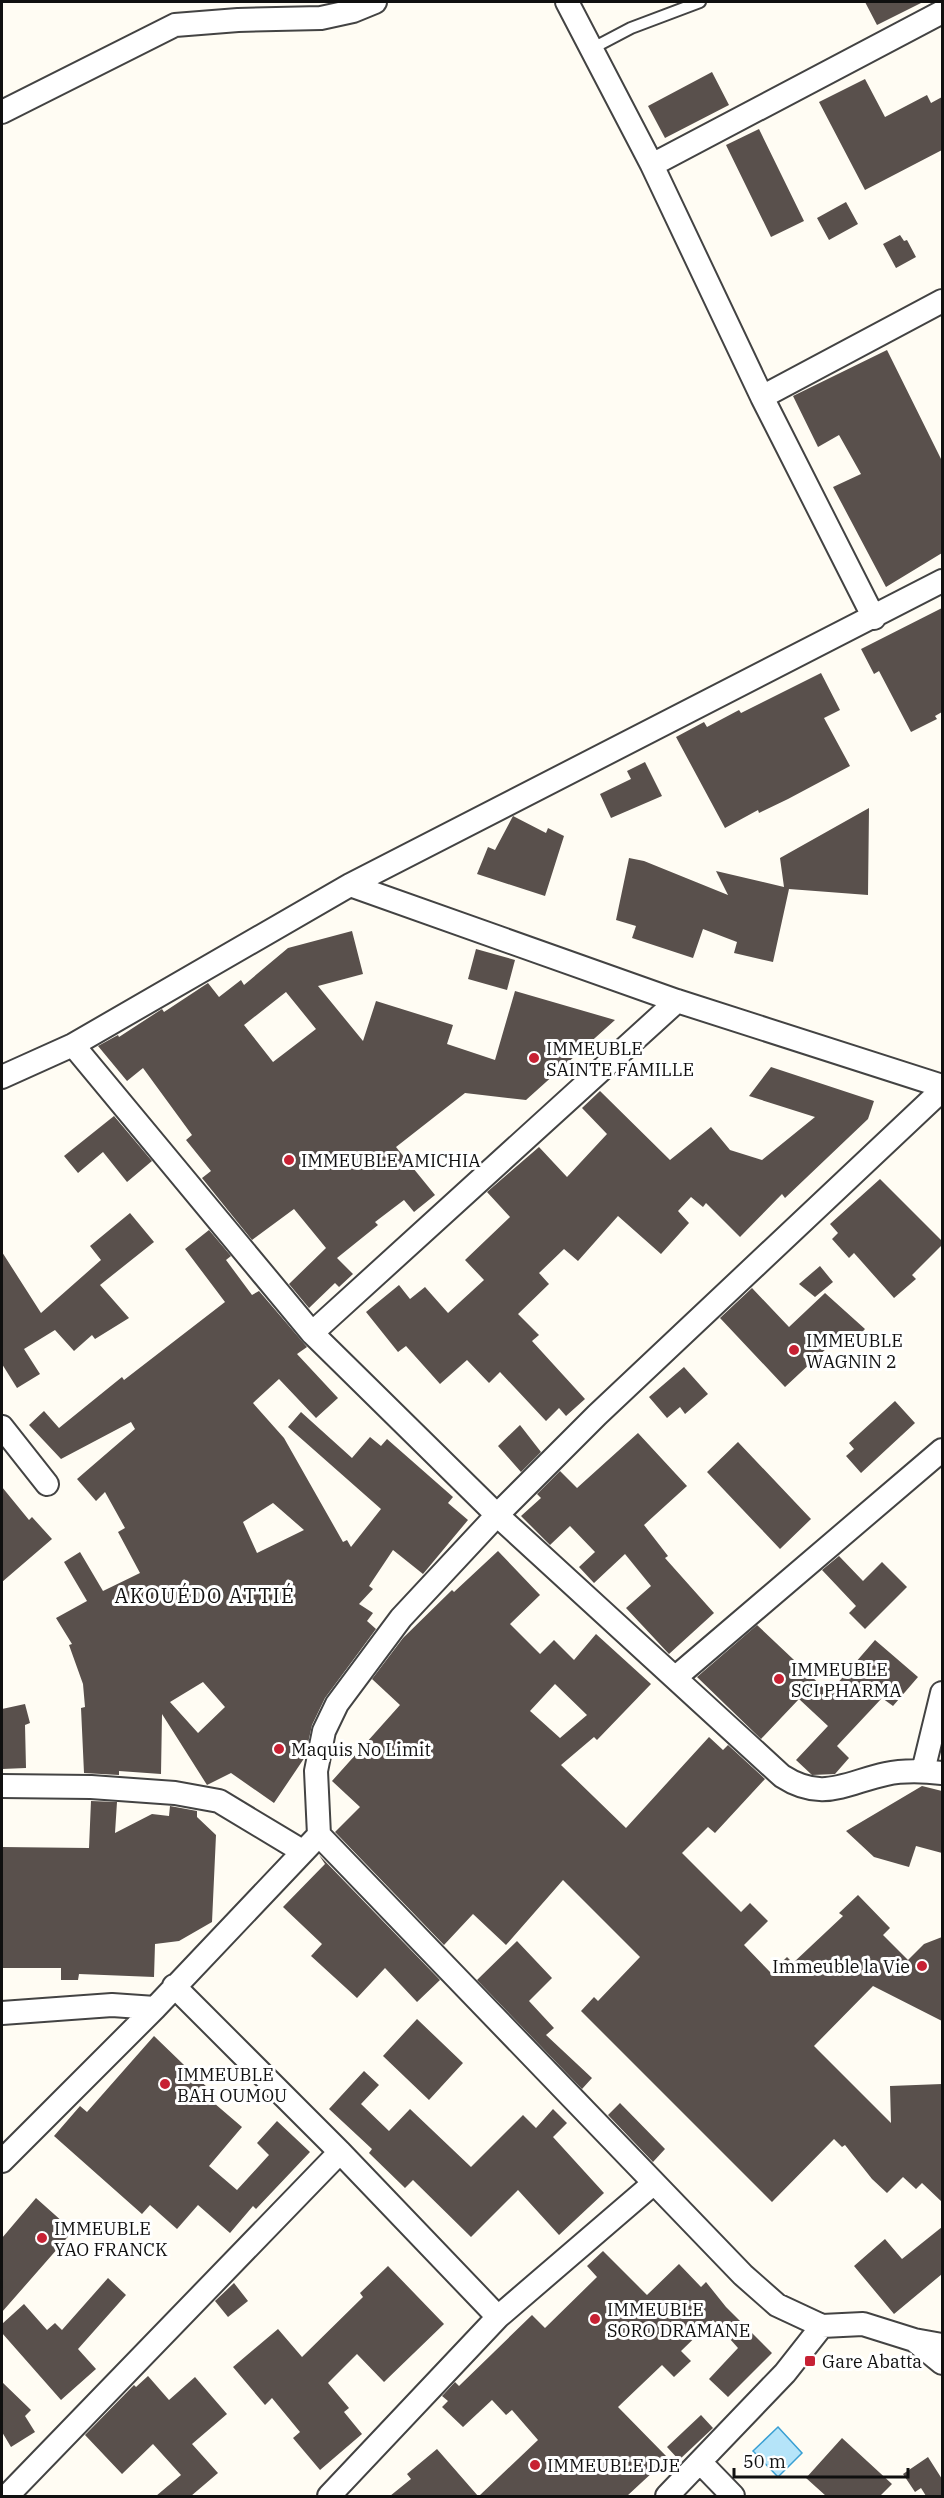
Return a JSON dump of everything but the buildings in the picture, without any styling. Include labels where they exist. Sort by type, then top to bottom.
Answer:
[{"type":"street","points":[[2,112],[175,25],[238,20],[321,18],[353,11],[375,2]]},
{"type":"street","points":[[567,2],[652,165],[762,397],[874,618]]},
{"type":"street","points":[[652,165],[942,12]]},
{"type":"street","points":[[762,397],[942,301]]},
{"type":"street","points":[[2,1077],[73,1046],[350,885],[874,618],[942,581]]},
{"type":"street","points":[[350,885],[677,1001],[942,1088],[597,1415],[497,1515],[401,1618],[338,1704],[324,1731],[316,1771],[319,1834],[743,2275],[777,2305],[822,2326],[863,2324],[914,2340],[942,2345]]},
{"type":"street","points":[[312,1333],[677,1001]]},
{"type":"street","points":[[73,1046],[312,1333],[497,1515],[782,1776],[797,1786],[818,1791],[836,1789],[887,1773],[933,1772],[942,1693]]},
{"type":"street","points":[[2,1427],[47,1484]]},
{"type":"street","points":[[676,1677],[942,1450]]},
{"type":"street","points":[[2,1786],[91,1787],[175,1793],[219,1801],[302,1851]]},
{"type":"street","points":[[2,2161],[155,2008],[319,1834]]},
{"type":"street","points":[[174,1986],[340,2152],[498,2318]]},
{"type":"street","points":[[2,2013],[112,2005],[155,2008]]},
{"type":"street","points":[[7,2496],[340,2152]]},
{"type":"street","points":[[329,2496],[498,2318],[654,2183]]},
{"type":"street","points":[[667,2496],[785,2373],[822,2326]]},
{"type":"street","points":[[914,2340],[942,2363]]},
{"type":"street","points":[[701,2463],[734,2496]]},
{"type":"lane","points":[[593,48],[631,28],[700,2]]},
{"type":"water","points":[[778,2427],[802,2453],[778,2477],[753,2451]]},
{"type":"place","name":"IMMEUBLE SAINTE FAMILLE","points":[[534,1058]]},
{"type":"place","name":"IMMEUBLE AMICHIA","points":[[289,1160]]},
{"type":"place","name":"IMMEUBLE WAGNIN 2","points":[[794,1350]]},
{"type":"place","name":"IMMEUBLE SCI PHARMA","points":[[779,1679]]},
{"type":"place","name":"Maquis No Limit","points":[[279,1749]]},
{"type":"place","name":"Immeuble la Vie","points":[[922,1966]]},
{"type":"place","name":"IMMEUBLE BAH OUMOU","points":[[165,2084]]},
{"type":"place","name":"IMMEUBLE YAO FRANCK","points":[[42,2238]]},
{"type":"place","name":"IMMEUBLE SORO DRAMANE","points":[[595,2319]]},
{"type":"place","name":"Gare Abatta","points":[[810,2361]]},
{"type":"place","name":"IMMEUBLE DJE","points":[[535,2465]]},
{"type":"district","name":"AKOUÉDO ATTIÉ","points":[[205,1595]]}]
